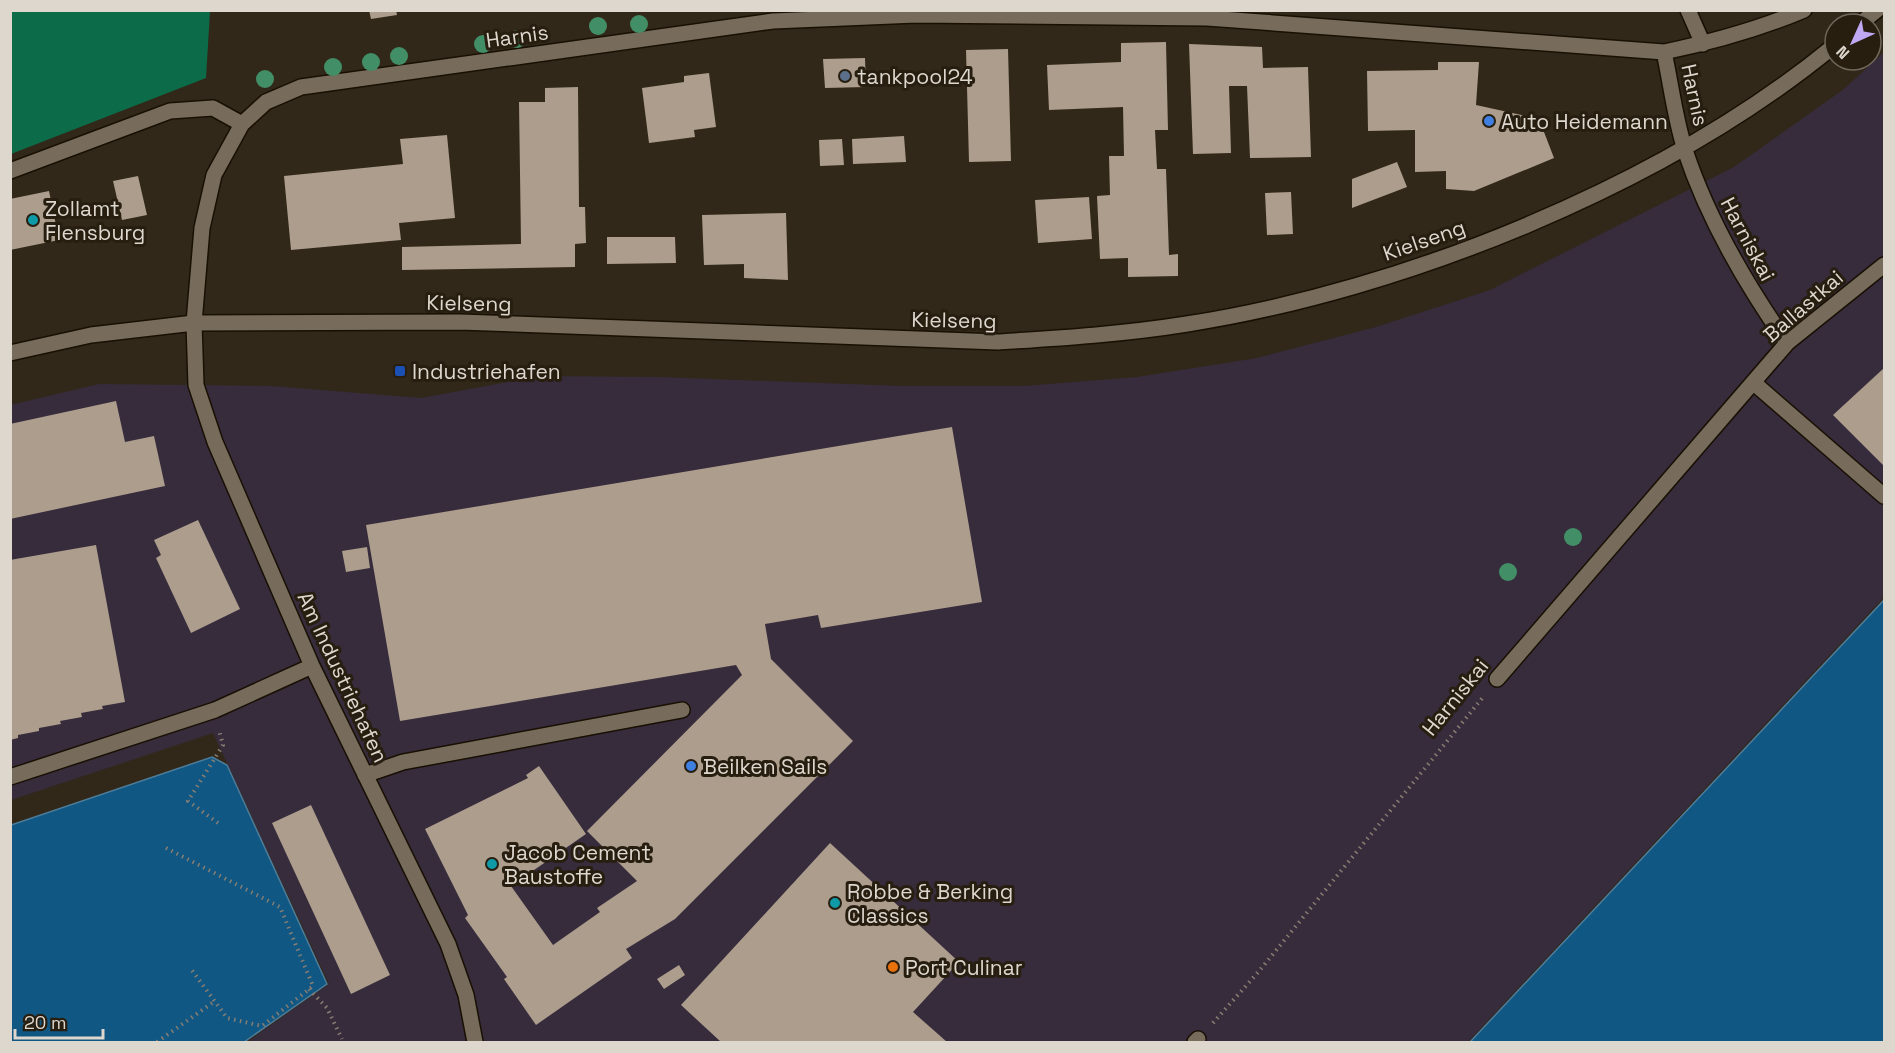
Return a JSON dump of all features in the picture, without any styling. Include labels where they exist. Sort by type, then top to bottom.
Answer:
[{"type":"street","points":[[1688,10],[1703,44]]},
{"type":"street","name":"Harnis","points":[[194,323],[202,228],[214,175],[242,124],[266,102],[300,87],[773,21],[916,15],[1207,18],[1664,52],[1703,44],[1772,24],[1804,10]]},
{"type":"street","name":"Harnis","points":[[1664,52],[1684,148]]},
{"type":"street","name":"Kielseng","points":[[10,353],[91,335],[194,323],[460,322],[998,342],[1077,337],[1176,326],[1280,306],[1439,259],[1557,212],[1684,148],[1758,104],[1823,54]]},
{"type":"street","points":[[10,171],[170,111],[213,108],[242,124]]},
{"type":"street","name":"Harniskai","points":[[1684,148],[1708,211],[1754,297],[1787,343]]},
{"type":"street","name":"Ballastkai","points":[[1754,383],[1787,343],[1884,265]]},
{"type":"street","name":"Am Industriehafen","points":[[194,323],[196,385],[215,442],[312,666],[448,944],[466,995],[475,1042]]},
{"type":"street","points":[[1754,383],[1884,496]]},
{"type":"street","name":"Harniskai","points":[[1497,679],[1754,383]]},
{"type":"street","points":[[10,777],[215,710],[312,666]]},
{"type":"street","points":[[365,775],[403,762],[682,710]]},
{"type":"path","name":"Harniskai","points":[[1196,1041],[1260,970],[1497,679]]},
{"type":"path","points":[[218,823],[188,801],[223,745]]},
{"type":"path","points":[[166,848],[280,907],[313,986],[262,1026],[227,1018],[191,969]]},
{"type":"path","points":[[309,989],[327,1008],[342,1039]]},
{"type":"path","points":[[157,1042],[215,1001]]},
{"type":"shaded area","points":[[1883,53],[1884,597],[1468,1042],[247,1042],[329,984],[213,733],[11,800],[10,405],[99,384],[272,386],[421,398],[539,376],[659,377],[902,386],[1024,386],[1137,377],[1257,358],[1376,327],[1490,290],[1734,167],[1844,89],[1862,72],[1883,72]]},
{"type":"green space","points":[[11,10],[210,11],[206,78],[11,154]]},
{"type":"water","points":[[1884,600],[1884,1042],[1470,1042]]},
{"type":"water","points":[[212,757],[227,765],[327,984],[244,1042],[11,1042],[11,825]]},
{"type":"building","points":[[369,10],[396,10],[397,15],[371,19]]},
{"type":"building","points":[[1166,42],[1168,130],[1155,130],[1157,169],[1166,169],[1169,255],[1178,254],[1178,276],[1128,277],[1128,258],[1100,259],[1097,196],[1110,195],[1109,156],[1124,156],[1123,107],[1049,110],[1047,65],[1121,62],[1121,43]]},
{"type":"building","points":[[1189,44],[1262,47],[1263,68],[1308,67],[1311,157],[1250,158],[1247,86],[1229,86],[1231,153],[1193,154]]},
{"type":"building","points":[[1008,49],[1011,161],[969,162],[966,50]]},
{"type":"building","name":"tankpool24","points":[[865,58],[866,87],[825,88],[823,59]]},
{"type":"building","points":[[1438,62],[1479,62],[1476,105],[1539,119],[1554,158],[1474,191],[1446,189],[1446,171],[1415,172],[1415,130],[1368,131],[1367,71],[1438,70]]},
{"type":"building","points":[[709,73],[716,127],[694,130],[695,137],[649,143],[642,88],[684,82],[684,76]]},
{"type":"building","points":[[578,87],[579,207],[585,207],[586,243],[575,244],[575,267],[402,270],[402,247],[521,244],[519,102],[545,102],[545,88]]},
{"type":"building","points":[[447,135],[455,218],[399,223],[401,240],[291,250],[284,176],[403,164],[400,139]]},
{"type":"building","points":[[904,136],[906,162],[853,164],[852,139]]},
{"type":"building","points":[[842,139],[844,165],[820,166],[819,140]]},
{"type":"building","points":[[1397,162],[1407,187],[1352,208],[1352,179]]},
{"type":"building","points":[[138,176],[147,215],[122,220],[113,181]]},
{"type":"building","name":"Zollamt Flensburg","points":[[49,191],[59,240],[10,250],[10,199]]},
{"type":"building","points":[[1291,192],[1293,234],[1267,235],[1265,193]]},
{"type":"building","points":[[1089,197],[1092,239],[1038,243],[1035,200]]},
{"type":"building","points":[[786,213],[788,280],[744,278],[744,264],[704,265],[702,215]]},
{"type":"building","points":[[607,237],[675,237],[676,263],[607,264]]},
{"type":"building","points":[[1884,368],[1884,466],[1833,415]]},
{"type":"building","points":[[116,401],[125,442],[154,436],[165,486],[10,519],[10,424]]},
{"type":"building","points":[[952,427],[982,602],[821,628],[818,615],[765,624],[771,659],[853,741],[675,919],[626,949],[632,958],[536,1025],[504,979],[507,977],[465,918],[468,915],[425,829],[528,778],[526,775],[539,766],[586,834],[511,886],[553,945],[600,912],[597,908],[637,881],[587,831],[742,675],[736,665],[400,721],[366,525]]},
{"type":"building","points":[[198,520],[240,609],[191,633],[156,558],[161,555],[154,540]]},
{"type":"building","points":[[96,545],[125,702],[102,706],[103,709],[81,713],[82,717],[60,721],[61,724],[39,728],[39,731],[18,735],[18,738],[10,740],[10,560]]},
{"type":"building","points":[[367,547],[370,568],[346,572],[342,551]]},
{"type":"building","points":[[311,805],[390,975],[351,994],[272,823]]},
{"type":"building","name":"Robbe & Berking Classics","points":[[830,843],[959,962],[913,1012],[947,1042],[721,1042],[681,1005]]},
{"type":"building","points":[[679,965],[685,975],[664,989],[657,979]]},
{"type":"place","name":"tankpool24","points":[[845,76]]},
{"type":"place","name":"Auto Heidemann","points":[[1489,121]]},
{"type":"place","name":"Zollamt Flensburg","points":[[33,220]]},
{"type":"place","name":"Industriehafen","points":[[400,371]]},
{"type":"place","name":"Beilken Sails","points":[[691,766]]},
{"type":"place","name":"Jacob Cement Baustoffe","points":[[492,864]]},
{"type":"place","name":"Robbe & Berking Classics","points":[[835,903]]},
{"type":"place","name":"Port Culinar","points":[[893,967]]}]
